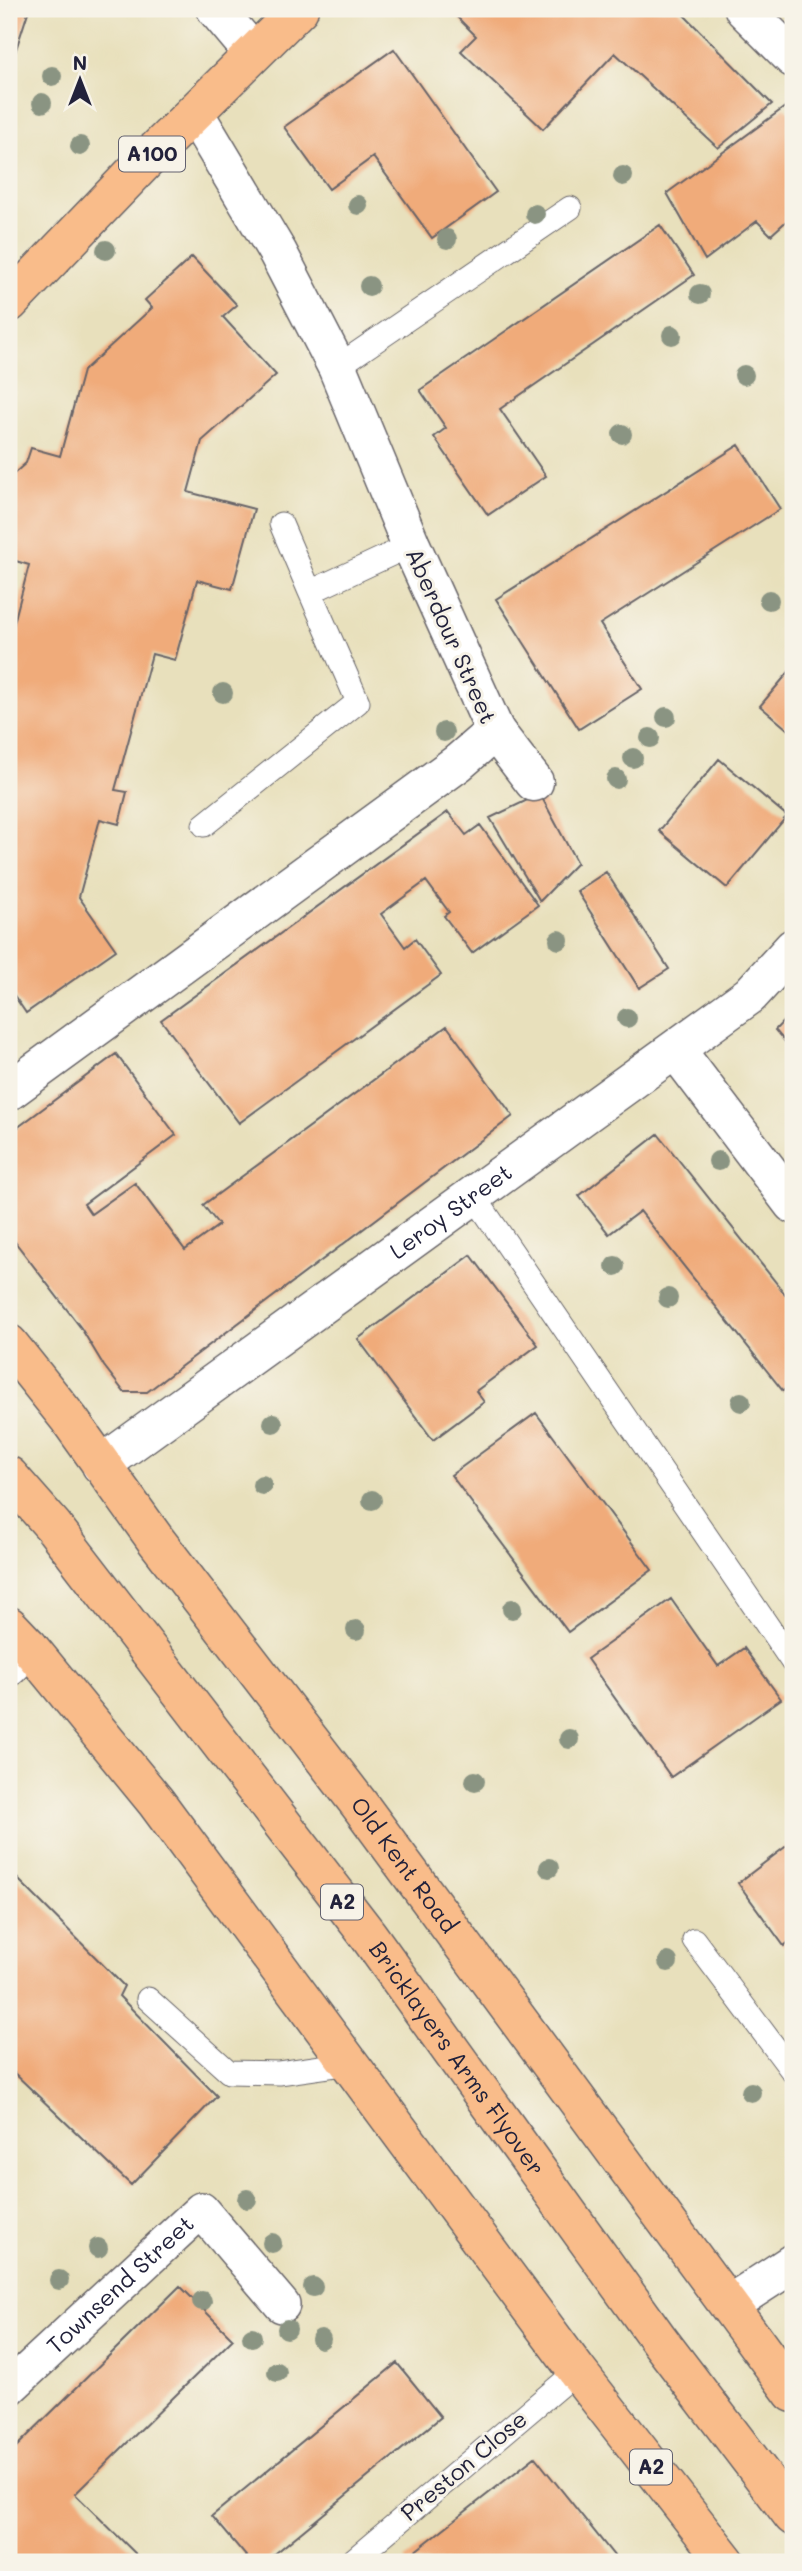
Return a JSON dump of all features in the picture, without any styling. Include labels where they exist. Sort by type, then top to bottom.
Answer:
[{"type":"highway","name":"A100","points":[[9,303],[152,154],[299,9]]},
{"type":"highway","name":"Old Kent Road","points":[[9,1344],[69,1419],[155,1539],[359,1804],[793,2393]]},
{"type":"highway","name":"Bricklayers Arms Flyover","points":[[9,1476],[53,1526],[368,1935],[659,2340],[793,2516]]},
{"type":"highway","name":"A2","points":[[15,1647],[156,1802],[577,2371],[726,2562]]},
{"type":"street","points":[[216,9],[253,53]]},
{"type":"street","points":[[744,9],[793,58]]},
{"type":"street","name":"Aberdour Street","points":[[9,1091],[458,763],[495,732],[411,545],[337,367],[278,253],[195,114]]},
{"type":"street","points":[[495,732],[534,782]]},
{"type":"street","name":"Leroy Street","points":[[101,1465],[750,995],[793,948]]},
{"type":"street","points":[[676,1050],[793,1204]]},
{"type":"street","name":"Townsend Street","points":[[9,2388],[201,2210],[282,2305]]},
{"type":"street","points":[[730,2304],[793,2263]]},
{"type":"lane","points":[[337,367],[570,208]]},
{"type":"lane","points":[[204,825],[358,702],[281,524]]},
{"type":"lane","points":[[310,592],[411,545]]},
{"type":"lane","points":[[474,1196],[793,1663]]},
{"type":"lane","points":[[694,1940],[793,2072]]},
{"type":"lane","points":[[148,1999],[229,2071],[279,2073],[350,2063]]},
{"type":"lane","name":"Preston Close","points":[[351,2562],[577,2371]]},
{"type":"building","points":[[9,9],[29,9],[9,71]]},
{"type":"building","points":[[451,9],[678,9],[772,104],[718,148],[615,53],[543,129],[461,51],[476,36]]},
{"type":"building","points":[[394,49],[496,192],[432,238],[373,157],[329,189],[284,127]]},
{"type":"building","points":[[785,107],[793,115],[793,215],[771,235],[757,221],[705,260],[667,193]]},
{"type":"building","points":[[660,225],[694,275],[500,409],[546,476],[488,515],[434,437],[446,428],[420,390]]},
{"type":"building","points":[[192,257],[237,305],[223,317],[276,375],[202,441],[188,492],[254,509],[232,589],[197,580],[175,660],[152,654],[115,790],[127,792],[119,824],[100,819],[79,897],[116,950],[26,1013],[9,988],[9,642],[29,565],[9,559],[9,478],[26,463],[31,448],[60,456],[83,371],[152,308],[145,300]]},
{"type":"building","points":[[739,445],[780,509],[600,624],[642,689],[579,729],[496,599]]},
{"type":"building","points":[[793,667],[793,734],[760,706]]},
{"type":"building","points":[[719,759],[787,816],[727,888],[659,831]]},
{"type":"building","points":[[540,794],[577,863],[540,901],[490,818]]},
{"type":"building","points":[[448,812],[466,835],[480,825],[538,905],[472,953],[444,916],[449,912],[426,881],[381,914],[405,947],[415,939],[441,975],[239,1123],[161,1020]]},
{"type":"building","points":[[606,872],[669,969],[639,988],[577,891]]},
{"type":"building","points":[[793,1011],[793,1051],[775,1030]]},
{"type":"building","points":[[447,1026],[513,1116],[147,1392],[124,1392],[104,1366],[81,1328],[9,1234],[9,1134],[116,1054],[176,1135],[84,1204],[91,1214],[135,1183],[185,1250],[219,1225],[203,1205]]},
{"type":"building","points":[[658,1134],[793,1304],[793,1383],[783,1391],[640,1211],[609,1234],[579,1196]]},
{"type":"building","points":[[471,1255],[538,1345],[476,1391],[484,1402],[433,1440],[358,1339]]},
{"type":"building","points":[[536,1413],[652,1570],[568,1632],[451,1475]]},
{"type":"building","points":[[671,1599],[718,1666],[744,1648],[781,1699],[671,1777],[587,1659]]},
{"type":"building","points":[[793,1841],[793,1945],[790,1941],[784,1946],[738,1883]]},
{"type":"building","points":[[9,1870],[124,1986],[119,1996],[217,2096],[131,2185],[9,2068]]},
{"type":"building","points":[[180,2286],[233,2339],[75,2494],[144,2562],[9,2562],[9,2454]]},
{"type":"building","points":[[397,2363],[441,2417],[265,2562],[251,2562],[212,2516]]},
{"type":"building","points":[[535,2457],[619,2562],[408,2562],[405,2559]]}]
